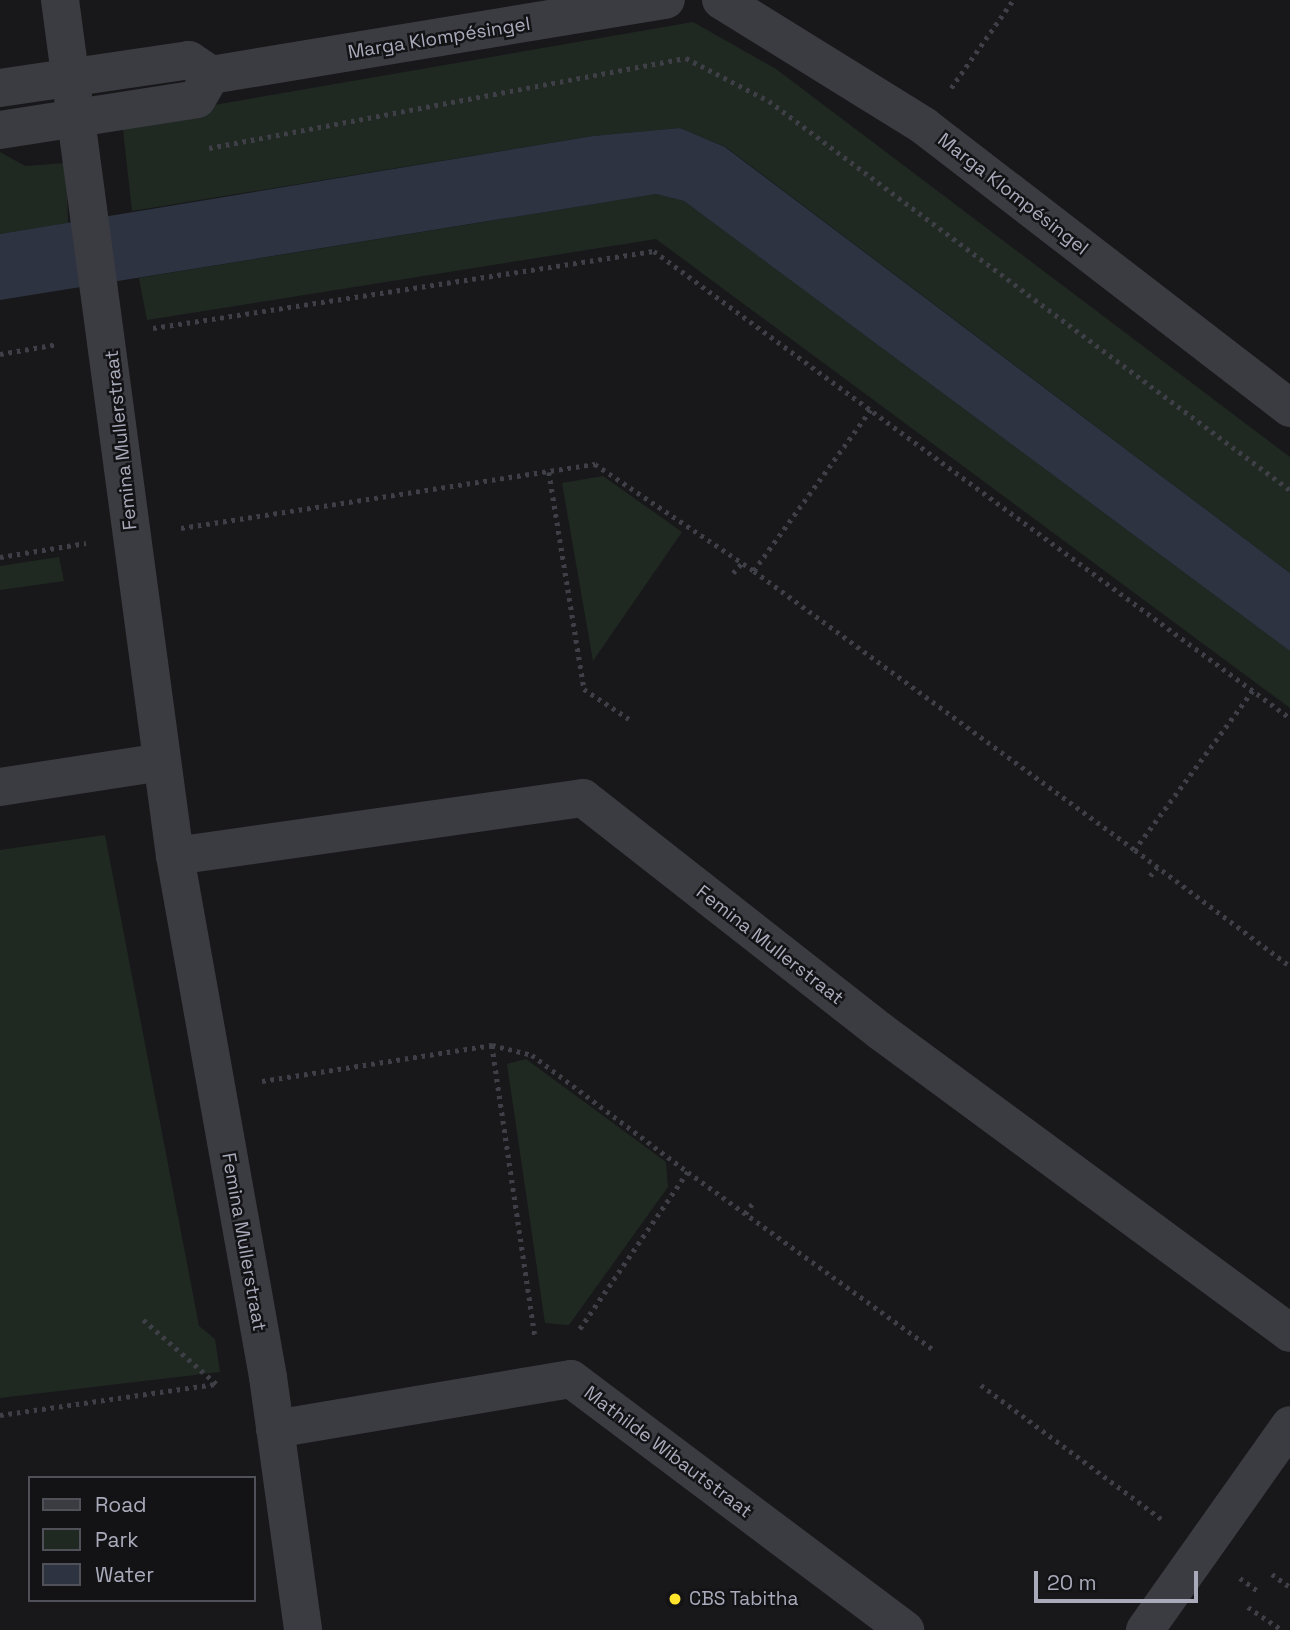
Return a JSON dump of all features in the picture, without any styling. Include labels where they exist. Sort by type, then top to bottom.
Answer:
[{"type":"street","name":"Femina Mullerstraat","points":[[60,0],[109,325],[130,536],[175,856],[275,1429],[303,1630]]},
{"type":"street","name":"Marga Klompésingel","points":[[211,75],[666,0]]},
{"type":"street","name":"Marga Klompésingel","points":[[721,0],[925,126],[1290,408]]},
{"type":"street","points":[[0,88],[189,60],[211,75],[197,99],[0,130]]},
{"type":"street","points":[[0,787],[162,762]]},
{"type":"street","name":"Femina Mullerstraat","points":[[175,856],[583,798],[880,1031],[1290,1333]]},
{"type":"street","name":"Mathilde Wibautstraat","points":[[275,1429],[540,1366],[571,1379],[905,1630]]},
{"type":"street","points":[[1145,1630],[1290,1425]]},
{"type":"path","points":[[925,126],[1013,0]]},
{"type":"path","points":[[201,149],[686,58],[769,101],[1290,490]]},
{"type":"path","points":[[0,354],[109,325],[654,251],[1290,718]]},
{"type":"path","points":[[754,571],[871,411]]},
{"type":"path","points":[[0,557],[549,472],[607,468],[754,571],[1290,965]]},
{"type":"path","points":[[549,472],[584,689],[629,719]]},
{"type":"path","points":[[733,573],[742,563]]},
{"type":"path","points":[[1135,850],[1253,691]]},
{"type":"path","points":[[1150,876],[1157,867]]},
{"type":"path","points":[[216,1088],[492,1045],[532,1055],[935,1351]]},
{"type":"path","points":[[492,1045],[540,1366],[570,1343],[688,1172]]},
{"type":"path","points":[[746,1214],[754,1201]]},
{"type":"path","points":[[0,1415],[216,1384],[143,1320]]},
{"type":"path","points":[[981,1385],[1259,1592]]},
{"type":"path","points":[[1272,1574],[1290,1587]]},
{"type":"path","points":[[1248,1607],[1282,1630]]},
{"type":"green space","points":[[693,22],[776,69],[1290,457],[1290,573],[726,147],[680,128],[593,136],[132,211],[122,121]]},
{"type":"green space","points":[[0,152],[25,166],[66,163],[68,223],[0,234]]},
{"type":"green space","points":[[656,194],[684,201],[1290,651],[1290,708],[656,239],[147,320],[139,278]]},
{"type":"green space","points":[[603,476],[682,532],[593,661],[562,483]]},
{"type":"green space","points":[[59,557],[64,581],[0,590],[0,566]]},
{"type":"green space","points":[[105,835],[199,1326],[215,1339],[220,1372],[0,1398],[0,850]]},
{"type":"green space","points":[[526,1059],[666,1162],[668,1187],[569,1325],[545,1323],[507,1064]]},
{"type":"water","points":[[680,128],[725,147],[1290,573],[1290,651],[684,201],[656,194],[0,300],[0,234],[593,136]]},
{"type":"place","name":"CBS Tabitha","points":[[675,1599]]}]
